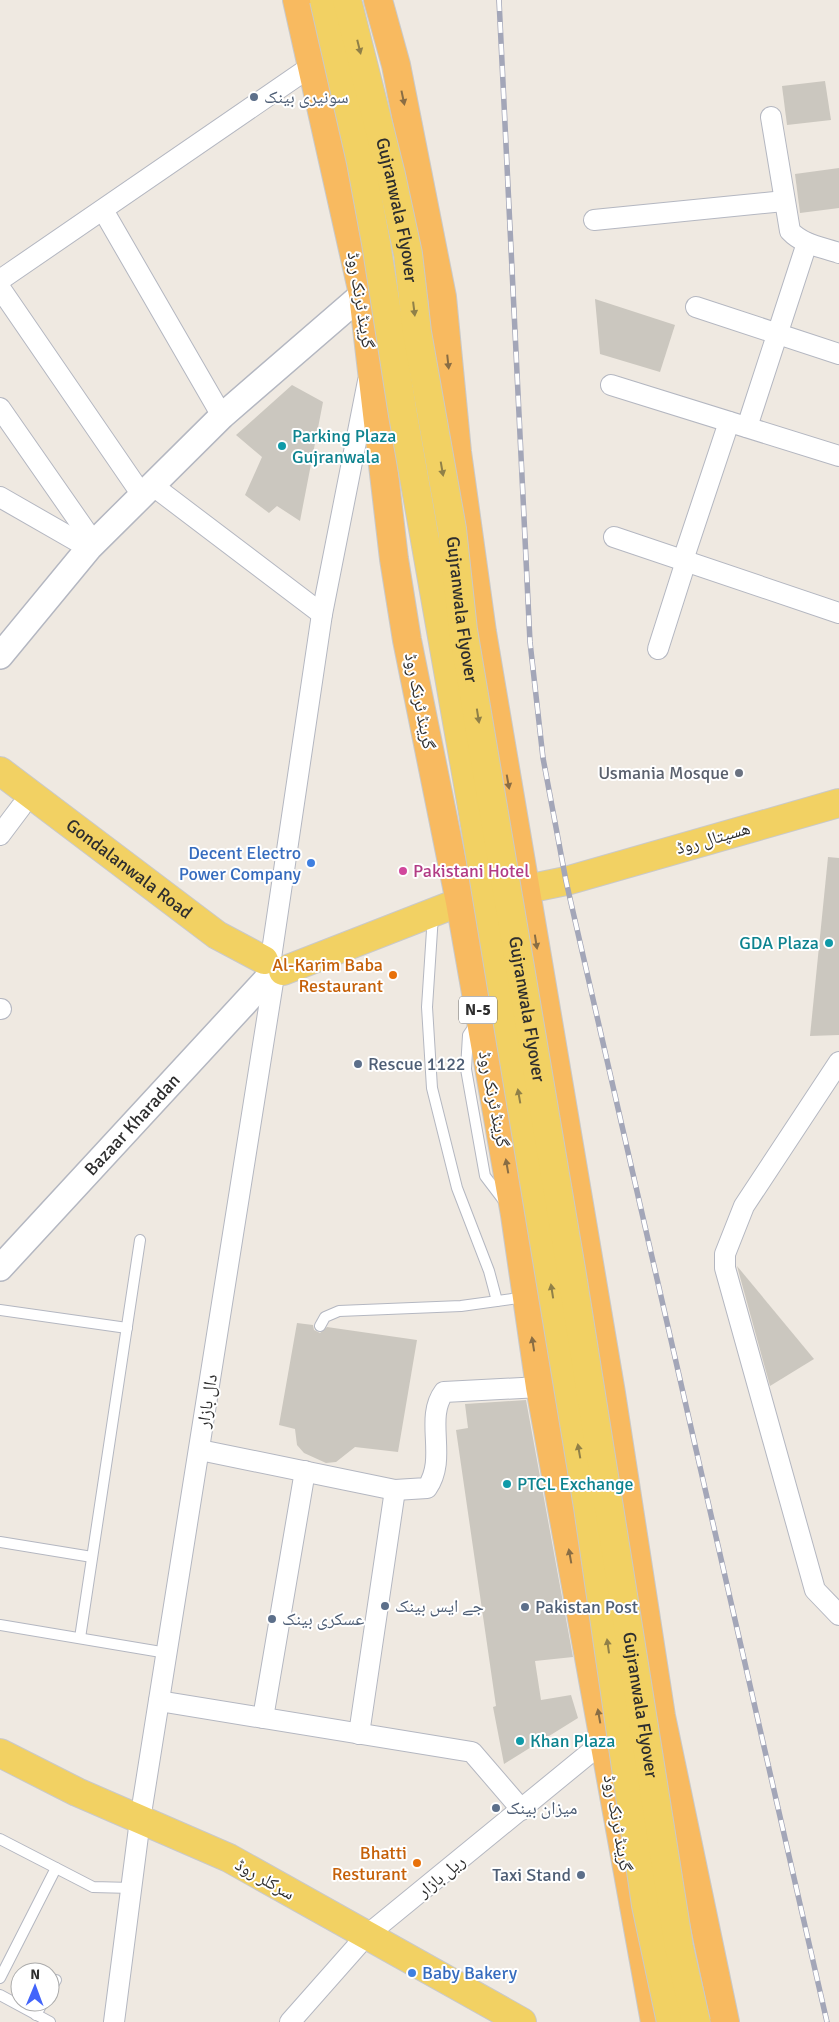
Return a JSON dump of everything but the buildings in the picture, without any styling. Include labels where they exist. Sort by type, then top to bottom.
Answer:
[{"type":"highway","name":"گرینڈ ٹرنک روڈ","points":[[297,0],[363,294],[394,559],[408,640],[460,902],[479,1019],[515,1215],[540,1387],[655,2022]]},
{"type":"highway","points":[[378,0],[396,65],[442,297],[457,452],[482,632],[578,1197],[661,1716],[725,2022]]},
{"type":"highway","points":[[408,640],[482,632]]},
{"type":"highway","points":[[515,1215],[578,1197]]},
{"type":"main road","name":"Gujranwala Flyover","points":[[324,0],[361,162],[376,243],[403,415],[472,808],[588,1507],[646,1905],[670,2022]]},
{"type":"main road","name":"Gujranwala Flyover","points":[[347,0],[391,175],[408,254],[417,332],[452,529],[465,640],[573,1285],[679,1947],[696,2022]]},
{"type":"main road","name":"Gondalanwala Road","points":[[0,771],[218,935],[269,971]]},
{"type":"main road","name":"ھسپتال روڈ","points":[[527,889],[588,874],[838,798]]},
{"type":"main road","name":"Gondalanwala Road","points":[[10,800],[189,930],[269,971]]},
{"type":"main road","points":[[269,971],[433,914],[460,902]]},
{"type":"main road","name":"سرکلر روڈ","points":[[0,1753],[76,1792],[229,1858],[522,2022]]},
{"type":"street","points":[[0,280],[313,65]]},
{"type":"street","points":[[771,117],[790,231],[797,238],[807,243],[839,253]]},
{"type":"street","points":[[594,220],[784,201]]},
{"type":"street","points":[[103,210],[222,416]]},
{"type":"street","points":[[658,649],[685,560],[776,334],[807,243]]},
{"type":"street","points":[[0,288],[147,490],[322,614]]},
{"type":"street","points":[[0,656],[92,545],[147,490],[222,416],[363,294]]},
{"type":"street","points":[[696,307],[839,354]]},
{"type":"street","name":"دال بازار","points":[[114,2022],[140,1820],[200,1450],[322,614],[371,365]]},
{"type":"street","points":[[610,385],[839,456]]},
{"type":"street","points":[[0,408],[92,545]]},
{"type":"street","points":[[0,497],[92,545]]},
{"type":"street","points":[[614,536],[839,613]]},
{"type":"street","points":[[0,836],[10,800]]},
{"type":"street","name":"Bazaar Kharadan","points":[[0,1268],[269,971]]},
{"type":"street","points":[[839,1062],[744,1206],[725,1254],[725,1268],[815,1590],[839,1615]]},
{"type":"street","points":[[200,1450],[395,1490],[427,1488],[437,1463],[437,1407],[438,1401],[444,1392],[540,1387]]},
{"type":"street","points":[[263,1718],[305,1471]]},
{"type":"street","points":[[359,1734],[395,1490]]},
{"type":"street","points":[[159,1701],[472,1752],[522,1810]]},
{"type":"street","name":"ریل بازار","points":[[290,2022],[366,1936],[603,1742]]},
{"type":"lane","points":[[433,914],[427,1007],[432,1088],[457,1188],[489,1270],[497,1301]]},
{"type":"lane","points":[[80,1638],[140,1240]]},
{"type":"lane","points":[[320,1326],[325,1317],[339,1311],[461,1306],[526,1297]]},
{"type":"lane","points":[[0,1310],[127,1328]]},
{"type":"lane","points":[[0,1542],[92,1557]]},
{"type":"lane","points":[[0,1625],[167,1653]]},
{"type":"lane","points":[[0,1839],[93,1887],[132,1888]]},
{"type":"lane","points":[[0,1978],[4,1958],[56,1868]]},
{"type":"lane","points":[[0,1995],[50,2022]]},
{"type":"railway","points":[[499,0],[530,642],[543,758],[566,881],[827,2022]]},
{"type":"place","name":"سونیری بینک","points":[[254,97]]},
{"type":"place","name":"Parking Plaza Gujranwala","points":[[282,446]]},
{"type":"place","name":"Usmania Mosque","points":[[739,773]]},
{"type":"place","name":"Decent Electro Power Company","points":[[311,863]]},
{"type":"place","name":"Pakistani Hotel","points":[[403,871]]},
{"type":"place","name":"GDA Plaza","points":[[829,943]]},
{"type":"place","name":"Al-Karim Baba Restaurant","points":[[393,975]]},
{"type":"place","name":"Rescue 1122","points":[[358,1064]]},
{"type":"place","name":"PTCL Exchange","points":[[507,1484]]},
{"type":"place","name":"جے ایس بینک","points":[[385,1606]]},
{"type":"place","name":"Pakistan Post","points":[[525,1607]]},
{"type":"place","name":"عسکری بینک","points":[[272,1619]]},
{"type":"place","name":"Khan Plaza","points":[[520,1741]]},
{"type":"place","name":"میزان بینک","points":[[496,1808]]},
{"type":"place","name":"Bhatti Resturant","points":[[417,1863]]},
{"type":"place","name":"Taxi Stand","points":[[581,1875]]},
{"type":"place","name":"Baby Bakery","points":[[412,1973]]}]
